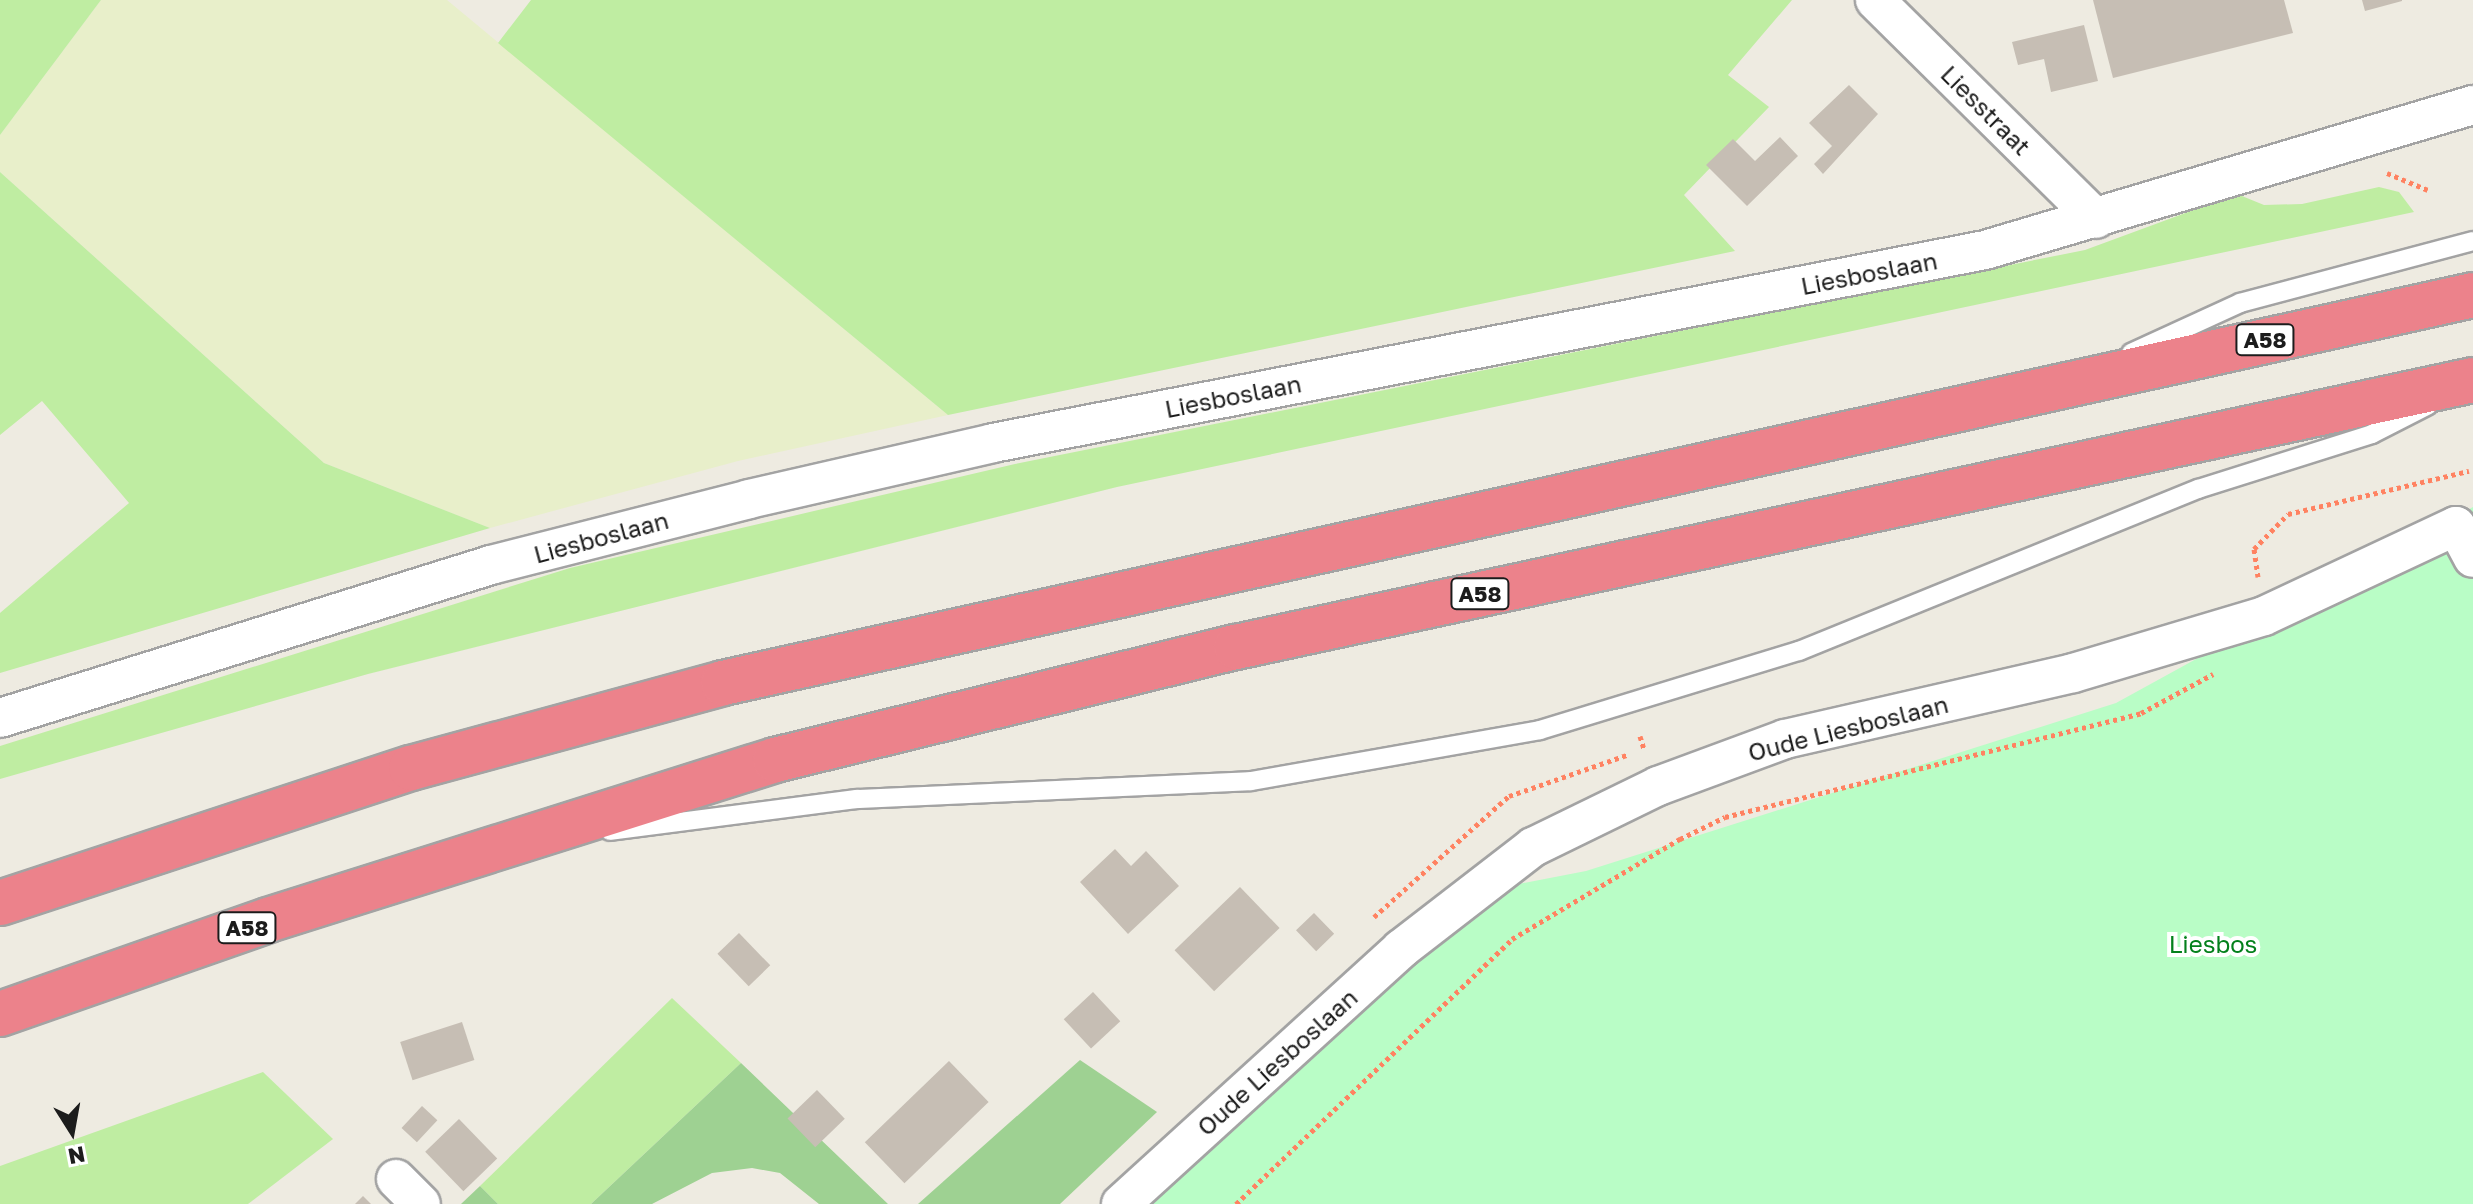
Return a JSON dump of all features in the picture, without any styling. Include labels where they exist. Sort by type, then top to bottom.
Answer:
[{"type":"highway","name":"A58","points":[[0,903],[411,768],[723,683],[2473,295]]},
{"type":"highway","name":"A58","points":[[0,1014],[496,846],[775,760],[1236,647],[2473,381]]},
{"type":"street","name":"Liesstraat","points":[[1875,0],[2096,219]]},
{"type":"street","name":"Liesboslaan","points":[[0,718],[491,565],[749,499],[993,443],[1985,250],[2096,219],[2249,166],[2473,105]]},
{"type":"street","name":"Oude Liesboslaan","points":[[1121,1204],[1401,949],[1533,847],[1658,786],[1785,739],[2073,673],[2264,616],[2465,542]]},
{"type":"lane","name":"A58","points":[[2058,386],[2240,303],[2473,241]]},
{"type":"lane","name":"A58","points":[[496,846],[857,799],[1251,781],[1540,730],[1799,651],[2198,489],[2372,434],[2473,381]]},
{"type":"path","points":[[2264,616],[2254,549],[2288,514],[2469,471]]},
{"type":"path","points":[[1236,1204],[1512,939],[1680,839],[1725,817],[2141,713],[2229,666]]},
{"type":"green space","points":[[0,0],[101,0],[0,135]]},
{"type":"green space","points":[[101,0],[447,0],[948,415],[738,461],[490,528],[324,463],[0,172],[0,135]]},
{"type":"green space","points":[[531,0],[1792,0],[1728,75],[1769,107],[1684,195],[1735,251],[948,415],[498,43]]},
{"type":"green space","points":[[0,172],[324,463],[490,528],[0,673],[0,613],[129,503],[42,401],[0,435]]},
{"type":"green space","points":[[2379,187],[2399,192],[2414,212],[1117,487],[368,674],[0,779],[0,746],[570,568],[1015,464],[2085,250],[2237,194],[2264,205],[2302,204]]},
{"type":"green space","name":"Liesbos","points":[[2473,507],[2473,1204],[1120,1204],[1431,901],[1586,871],[2116,703]]},
{"type":"green space","points":[[672,998],[741,1063],[591,1204],[498,1204],[480,1186]]},
{"type":"green space","points":[[1080,1060],[1157,1112],[1060,1204],[918,1204]]},
{"type":"green space","points":[[741,1063],[888,1204],[819,1204],[780,1173],[752,1168],[712,1173],[652,1204],[591,1204]]},
{"type":"green space","points":[[263,1072],[333,1139],[248,1204],[0,1204],[0,1166]]},
{"type":"green space","points":[[480,1186],[498,1204],[461,1204]]},
{"type":"building","points":[[2093,0],[2284,0],[2293,33],[2113,78]]},
{"type":"building","points":[[2362,0],[2402,0],[2402,1],[2365,11]]},
{"type":"building","points":[[2084,25],[2098,81],[2051,92],[2044,59],[2018,65],[2012,42]]},
{"type":"building","points":[[1849,85],[1878,114],[1823,174],[1814,164],[1832,146],[1809,123]]},
{"type":"building","points":[[1780,137],[1798,156],[1747,206],[1706,165],[1733,139],[1755,161]]},
{"type":"building","points":[[1115,849],[1131,866],[1146,851],[1179,886],[1128,934],[1080,882]]},
{"type":"building","points":[[1240,887],[1280,928],[1214,991],[1175,950]]},
{"type":"building","points":[[1314,913],[1334,934],[1316,951],[1296,930]]},
{"type":"building","points":[[739,933],[770,965],[749,986],[717,954]]},
{"type":"building","points":[[1093,992],[1120,1021],[1091,1049],[1064,1019]]},
{"type":"building","points":[[462,1022],[474,1060],[413,1080],[400,1042]]},
{"type":"building","points":[[949,1061],[989,1102],[904,1183],[865,1142]]},
{"type":"building","points":[[817,1090],[845,1119],[815,1147],[788,1118]]},
{"type":"building","points":[[422,1106],[437,1120],[417,1142],[402,1128]]},
{"type":"building","points":[[459,1119],[497,1159],[463,1191],[425,1152]]},
{"type":"building","points":[[363,1196],[371,1204],[355,1204]]}]
